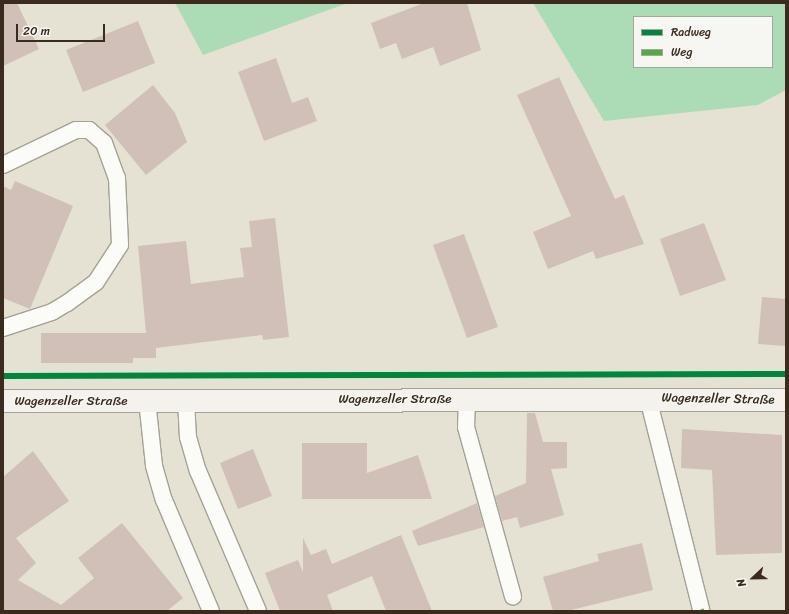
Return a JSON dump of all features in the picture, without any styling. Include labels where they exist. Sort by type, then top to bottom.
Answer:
[{"type":"main road","name":"Wagenzeller Straße","points":[[3,401],[648,398],[786,400]]},
{"type":"lane","points":[[3,165],[76,130],[89,130],[104,143],[117,178],[120,245],[96,282],[67,303],[52,312],[3,328]]},
{"type":"lane","points":[[648,398],[701,609]]},
{"type":"lane","points":[[467,399],[466,427],[513,597]]},
{"type":"lane","points":[[147,400],[154,466],[164,500],[211,611]]},
{"type":"lane","points":[[186,400],[188,437],[198,470],[258,611]]},
{"type":"green space","points":[[175,3],[348,3],[203,55]]},
{"type":"green space","points":[[533,3],[786,3],[786,90],[758,105],[604,121]]},
{"type":"building","points":[[3,3],[17,3],[39,49],[3,66]]},
{"type":"building","points":[[424,3],[467,3],[481,50],[440,66],[433,47],[402,59],[396,43],[380,49],[371,23]]},
{"type":"building","points":[[138,21],[155,63],[83,92],[66,50]]},
{"type":"building","points":[[276,58],[292,103],[308,97],[317,121],[264,141],[238,72]]},
{"type":"building","points":[[559,77],[615,199],[624,195],[644,244],[596,259],[593,251],[548,269],[533,232],[571,216],[517,95]]},
{"type":"building","points":[[153,85],[175,113],[187,142],[146,175],[105,125]]},
{"type":"building","points":[[15,181],[73,206],[30,309],[3,298],[3,186],[11,190]]},
{"type":"building","points":[[275,218],[289,337],[263,340],[262,335],[156,348],[156,358],[133,358],[133,363],[41,363],[41,333],[146,333],[138,246],[186,241],[191,284],[244,277],[240,248],[252,247],[249,221]]},
{"type":"building","points":[[704,223],[726,280],[680,296],[660,239]]},
{"type":"building","points":[[464,234],[498,327],[467,338],[433,245]]},
{"type":"building","points":[[762,297],[786,299],[786,346],[758,344]]},
{"type":"building","points":[[527,413],[535,413],[543,442],[567,442],[567,468],[551,469],[564,515],[520,528],[517,517],[502,521],[495,496],[526,483]]},
{"type":"building","points":[[682,429],[782,435],[782,553],[716,555],[712,470],[681,468]]},
{"type":"building","points":[[302,443],[367,443],[367,473],[418,455],[432,499],[302,499]]},
{"type":"building","points":[[253,449],[272,496],[238,509],[220,463]]},
{"type":"building","points":[[33,451],[69,501],[16,538],[36,563],[18,580],[61,605],[94,578],[78,558],[122,523],[183,598],[167,611],[3,611],[3,477]]},
{"type":"building","points":[[477,503],[484,527],[418,546],[412,531]]},
{"type":"building","points":[[401,535],[432,611],[386,611],[372,576],[327,595],[333,611],[280,611],[265,573],[298,560],[303,572],[303,538],[311,555],[326,549],[332,564]]},
{"type":"building","points":[[642,543],[653,590],[567,611],[553,611],[543,577],[599,561],[597,554]]},
{"type":"cycle path","points":[[3,376],[786,374]]}]
